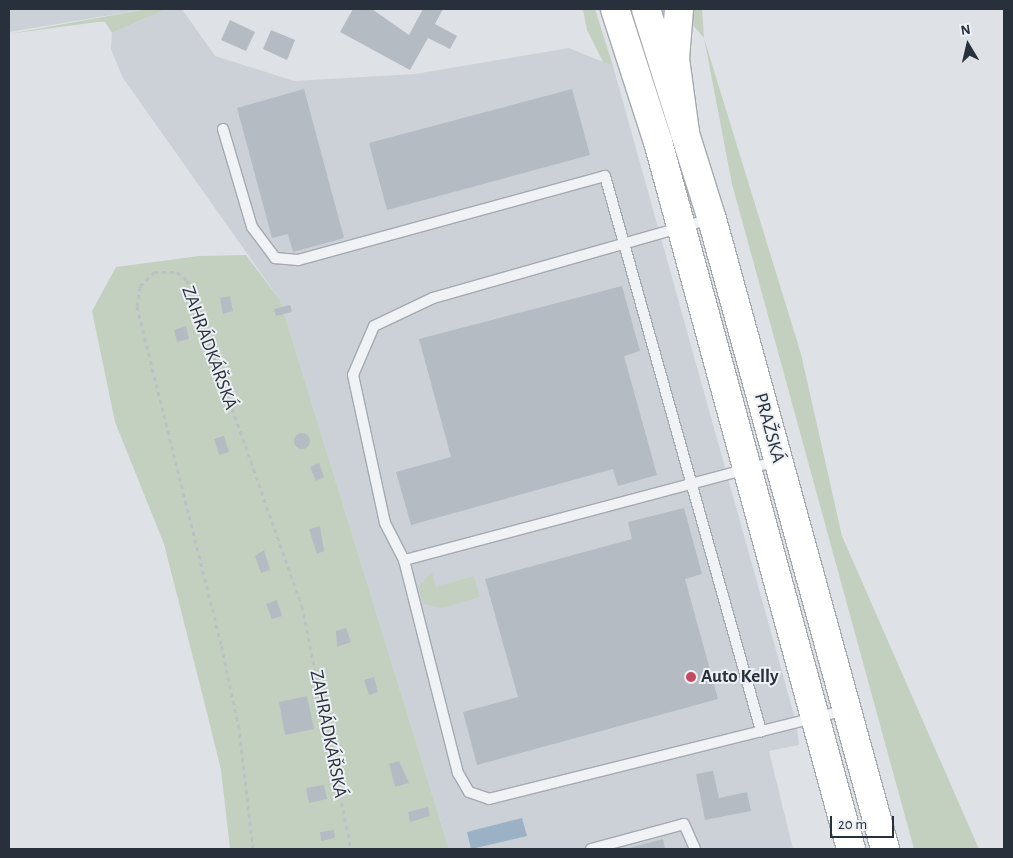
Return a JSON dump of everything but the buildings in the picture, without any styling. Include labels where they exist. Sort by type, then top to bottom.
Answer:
[{"type":"main road","name":"PRAŽSKÁ","points":[[616,9],[682,228],[851,849]]},
{"type":"main road","name":"PRAŽSKÁ","points":[[646,9],[712,219],[885,849]]},
{"type":"main road","points":[[679,9],[676,59],[685,132]]},
{"type":"lane","points":[[223,129],[252,227],[275,258],[298,260],[605,176],[761,731]]},
{"type":"lane","points":[[712,219],[433,298],[374,326],[352,375],[385,523],[404,560],[458,773],[469,792],[489,799],[522,793],[846,709]]},
{"type":"lane","points":[[404,560],[778,461]]},
{"type":"lane","points":[[590,849],[684,824],[695,849]]},
{"type":"path","name":"ZAHRÁDKÁŘSKÁ","points":[[254,849],[233,700],[137,306],[140,286],[154,272],[177,272],[187,280],[302,606],[351,849]]},
{"type":"shaded area","points":[[9,9],[147,9],[9,32]]},
{"type":"shaded area","points":[[167,9],[182,9],[215,56],[294,81],[415,74],[569,48],[613,66],[796,722],[799,745],[769,751],[793,849],[449,849],[280,300],[123,78],[111,49],[112,33]]},
{"type":"green space","points":[[147,9],[167,9],[112,33],[105,22],[97,22],[9,34]]},
{"type":"green space","points":[[583,9],[595,9],[613,66],[603,62],[587,30]]},
{"type":"green space","points":[[627,9],[637,9],[693,195],[686,197]]},
{"type":"green space","points":[[692,9],[702,9],[704,38],[690,22]]},
{"type":"green space","points":[[704,38],[801,354],[842,536],[979,849],[914,849],[732,184]]},
{"type":"green space","points":[[246,255],[280,300],[449,849],[230,849],[221,770],[164,544],[115,422],[92,311],[116,267],[199,256]]},
{"type":"green space","points":[[432,572],[436,587],[474,576],[480,597],[442,608],[424,604],[418,587]]},
{"type":"water","points":[[522,818],[527,836],[471,849],[467,832]]},
{"type":"place","name":"Auto Kelly","points":[[691,677]]}]
